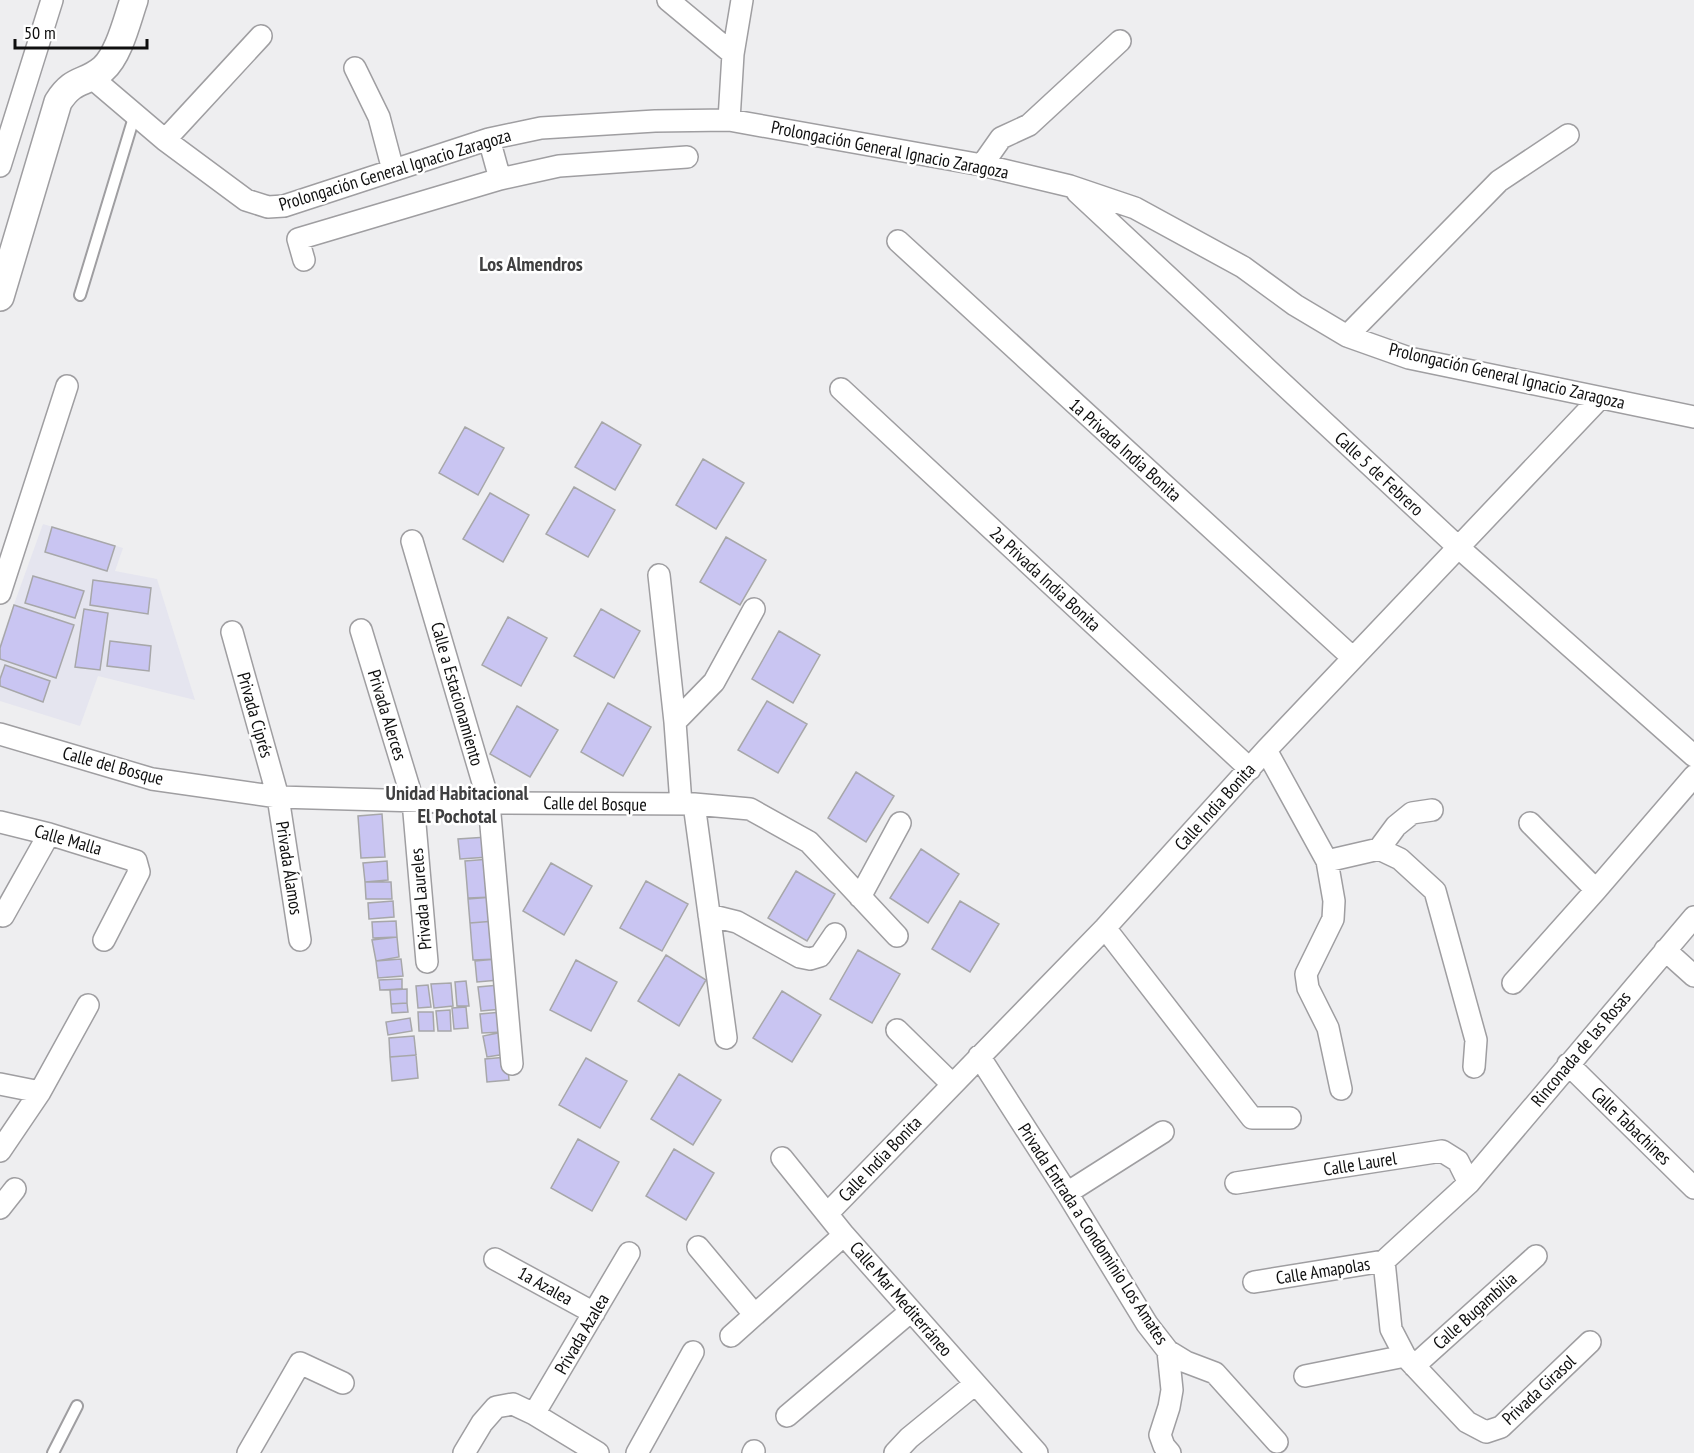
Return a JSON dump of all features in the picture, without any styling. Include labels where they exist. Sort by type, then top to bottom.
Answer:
[{"type":"street","points":[[0,166],[52,0]]},
{"type":"street","points":[[0,297],[58,102],[75,82],[91,77],[105,68],[117,48],[135,0]]},
{"type":"street","points":[[668,0],[733,54]]},
{"type":"street","points":[[729,120],[733,54],[742,0]]},
{"type":"street","points":[[165,140],[261,36]]},
{"type":"street","points":[[982,165],[1001,138],[1029,125],[1120,41]]},
{"type":"street","points":[[355,68],[379,117],[393,170]]},
{"type":"street","name":"Prolongación General Ignacio Zaragoza","points":[[91,77],[165,140],[246,200],[268,207],[284,206],[489,139],[541,128],[655,121],[729,120],[982,165],[1070,186],[1135,208],[1243,267],[1295,305],[1347,336],[1409,358],[1694,417]]},
{"type":"street","points":[[1347,336],[1499,181],[1568,135]]},
{"type":"street","points":[[489,139],[500,179]]},
{"type":"street","points":[[304,260],[298,239],[500,179],[559,166],[687,157]]},
{"type":"street","name":"Calle 5 de Febrero","points":[[1070,186],[1458,547],[1694,756]]},
{"type":"street","name":"1a Privada India Bonita","points":[[898,241],[1353,658]]},
{"type":"street","points":[[0,592],[67,386]]},
{"type":"street","name":"2a Privada India Bonita","points":[[841,389],[1250,769]]},
{"type":"street","name":"Calle India Bonita","points":[[827,1214],[1105,927],[1266,750],[1600,398]]},
{"type":"street","name":"Calle a Estacionamiento","points":[[412,541],[489,802],[512,1064]]},
{"type":"street","points":[[659,575],[675,722],[687,804],[709,915],[726,1038]]},
{"type":"street","points":[[675,722],[714,682],[754,609]]},
{"type":"street","name":"Privada Alerces","points":[[361,630],[412,801]]},
{"type":"street","name":"Privada Ciprés","points":[[232,632],[278,797]]},
{"type":"street","name":"Calle del Bosque","points":[[0,734],[152,779],[278,797],[687,804],[750,809],[809,842],[897,936]]},
{"type":"street","points":[[1266,750],[1328,861],[1334,901],[1333,919],[1306,974],[1308,988],[1328,1028],[1341,1089]]},
{"type":"street","points":[[1513,983],[1694,776]]},
{"type":"street","name":"Privada Álamos","points":[[278,797],[300,940]]},
{"type":"street","name":"Privada Laureles","points":[[412,801],[427,962]]},
{"type":"street","points":[[1379,849],[1396,826],[1412,813],[1432,810]]},
{"type":"street","name":"Calle Malla","points":[[0,822],[49,834],[136,861],[139,872],[104,940]]},
{"type":"street","points":[[861,897],[900,823]]},
{"type":"street","points":[[1530,823],[1596,890]]},
{"type":"street","points":[[3,916],[49,834]]},
{"type":"street","points":[[1328,861],[1379,849],[1401,859],[1435,891],[1476,1040],[1474,1067]]},
{"type":"street","points":[[709,915],[737,922],[800,957],[810,959],[820,956],[835,934]]},
{"type":"street","name":"Rinconada de las Rosas","points":[[1469,1183],[1694,917]]},
{"type":"street","points":[[1105,927],[1251,1118],[1290,1118]]},
{"type":"street","points":[[1665,950],[1694,976]]},
{"type":"street","points":[[0,1151],[40,1092],[88,1005]]},
{"type":"street","points":[[897,1030],[952,1084]]},
{"type":"street","name":"Privada Entrada a Condominio Los Amates","points":[[979,1056],[1067,1192],[1147,1324],[1168,1351],[1186,1362],[1215,1373],[1277,1442]]},
{"type":"street","name":"Calle Tabachines","points":[[1568,1064],[1694,1188]]},
{"type":"street","points":[[0,1084],[40,1092]]},
{"type":"street","points":[[1067,1192],[1163,1132]]},
{"type":"street","name":"Calle Laurel","points":[[1236,1183],[1442,1151],[1458,1161],[1469,1183]]},
{"type":"street","name":"Calle Mar Mediterráneo","points":[[782,1158],[844,1235],[1037,1453]]},
{"type":"street","name":"Calle Amapolas","points":[[1254,1282],[1384,1261],[1469,1183]]},
{"type":"street","points":[[0,1208],[15,1189]]},
{"type":"street","points":[[731,1336],[844,1235]]},
{"type":"street","points":[[698,1247],[754,1314]]},
{"type":"street","name":"Privada Azalea","points":[[534,1414],[629,1253]]},
{"type":"street","name":"Calle Bugambilia","points":[[1409,1361],[1536,1256]]},
{"type":"street","name":"1a Azalea","points":[[495,1259],[594,1313]]},
{"type":"street","points":[[1305,1376],[1409,1361],[1391,1329],[1384,1261]]},
{"type":"street","points":[[787,1416],[911,1311]]},
{"type":"street","name":"Privada Girasol","points":[[1409,1361],[1467,1422],[1486,1432],[1501,1427],[1590,1342]]},
{"type":"street","points":[[1168,1351],[1172,1390],[1160,1435],[1164,1446],[1170,1453]]},
{"type":"street","points":[[637,1453],[693,1352]]},
{"type":"street","points":[[248,1453],[300,1363],[343,1383]]},
{"type":"street","points":[[894,1453],[916,1445],[975,1384]]},
{"type":"street","points":[[464,1453],[496,1407],[513,1404],[534,1414],[598,1453]]},
{"type":"lane","points":[[80,296],[135,114]]},
{"type":"lane","points":[[53,1453],[77,1406]]},
{"type":"shaded area","points":[[43,524],[123,548],[115,571],[157,579],[195,700],[98,676],[80,726],[0,701],[0,643]]},
{"type":"building","points":[[602,422],[641,445],[615,490],[575,467]]},
{"type":"building","points":[[465,427],[504,448],[478,495],[439,473]]},
{"type":"building","points":[[703,459],[744,483],[716,529],[676,505]]},
{"type":"building","points":[[574,487],[615,510],[588,557],[546,534]]},
{"type":"building","points":[[490,493],[529,515],[503,562],[463,539]]},
{"type":"building","points":[[52,527],[115,546],[107,571],[45,552]]},
{"type":"building","points":[[726,537],[766,560],[740,605],[700,582]]},
{"type":"building","points":[[33,576],[84,591],[75,618],[25,603]]},
{"type":"building","points":[[93,580],[151,588],[148,614],[90,605]]},
{"type":"building","points":[[14,605],[74,625],[56,678],[0,659],[0,648]]},
{"type":"building","points":[[84,609],[108,613],[100,670],[75,667]]},
{"type":"building","points":[[601,609],[640,631],[614,678],[574,656]]},
{"type":"building","points":[[508,617],[547,638],[521,686],[482,665]]},
{"type":"building","points":[[779,631],[820,655],[793,703],[752,679]]},
{"type":"building","points":[[110,641],[151,646],[149,671],[107,666]]},
{"type":"building","points":[[5,665],[50,681],[43,702],[0,686]]},
{"type":"building","points":[[767,701],[807,724],[778,773],[738,750]]},
{"type":"building","points":[[608,703],[651,727],[623,776],[581,752]]},
{"type":"building","points":[[517,706],[558,730],[530,777],[490,754]]},
{"type":"building","points":[[856,772],[894,796],[866,842],[828,818]]},
{"type":"building","points":[[382,814],[385,857],[361,858],[358,816]]},
{"type":"building","points":[[487,837],[489,857],[460,859],[458,839]]},
{"type":"building","points":[[921,849],[959,874],[928,923],[890,898]]},
{"type":"building","points":[[490,859],[493,897],[468,898],[465,861]]},
{"type":"building","points":[[387,861],[388,880],[365,882],[363,863]]},
{"type":"building","points":[[551,863],[592,886],[564,935],[523,911]]},
{"type":"building","points":[[796,871],[835,894],[807,941],[768,918]]},
{"type":"building","points":[[646,881],[688,904],[662,951],[620,928]]},
{"type":"building","points":[[365,882],[391,882],[392,899],[366,899]]},
{"type":"building","points":[[493,897],[495,921],[470,923],[468,899]]},
{"type":"building","points":[[393,901],[394,917],[369,919],[368,903]]},
{"type":"building","points":[[960,901],[999,924],[970,972],[932,949]]},
{"type":"building","points":[[396,921],[397,937],[373,938],[372,922]]},
{"type":"building","points":[[495,921],[497,959],[473,960],[470,923]]},
{"type":"building","points":[[397,937],[399,957],[376,961],[372,940]]},
{"type":"building","points":[[858,950],[900,974],[872,1023],[830,999]]},
{"type":"building","points":[[666,955],[706,980],[679,1026],[638,1001]]},
{"type":"building","points":[[401,959],[403,976],[378,978],[376,961]]},
{"type":"building","points":[[497,959],[499,980],[477,982],[475,961]]},
{"type":"building","points":[[576,960],[617,982],[591,1031],[550,1010]]},
{"type":"building","points":[[402,979],[402,989],[380,990],[379,980]]},
{"type":"building","points":[[466,981],[469,1006],[457,1006],[455,982]]},
{"type":"building","points":[[451,983],[453,1006],[434,1008],[431,984]]},
{"type":"building","points":[[428,985],[431,1007],[418,1008],[416,986]]},
{"type":"building","points":[[499,985],[502,1009],[481,1011],[478,987]]},
{"type":"building","points":[[407,989],[407,1003],[391,1004],[390,990]]},
{"type":"building","points":[[782,991],[821,1015],[792,1062],[753,1038]]},
{"type":"building","points":[[407,1003],[408,1012],[392,1013],[391,1004]]},
{"type":"building","points":[[466,1007],[468,1028],[454,1029],[452,1008]]},
{"type":"building","points":[[450,1010],[451,1031],[438,1031],[436,1011]]},
{"type":"building","points":[[418,1012],[433,1012],[434,1031],[419,1031]]},
{"type":"building","points":[[502,1012],[503,1032],[482,1033],[480,1014]]},
{"type":"building","points":[[410,1018],[412,1031],[388,1035],[386,1022]]},
{"type":"building","points":[[503,1032],[506,1054],[487,1057],[483,1036]]},
{"type":"building","points":[[414,1036],[416,1055],[390,1057],[389,1038]]},
{"type":"building","points":[[416,1055],[418,1078],[392,1081],[390,1057]]},
{"type":"building","points":[[507,1057],[509,1080],[487,1082],[485,1059]]},
{"type":"building","points":[[586,1058],[627,1081],[600,1128],[559,1105]]},
{"type":"building","points":[[679,1074],[721,1100],[693,1145],[651,1119]]},
{"type":"building","points":[[578,1139],[619,1162],[592,1211],[551,1188]]},
{"type":"building","points":[[674,1149],[714,1173],[686,1220],[646,1196]]},
{"type":"district","name":"Los Almendros","points":[[531,264]]},
{"type":"district","name":"Unidad Habitacional El Pochotal","points":[[457,804]]}]
